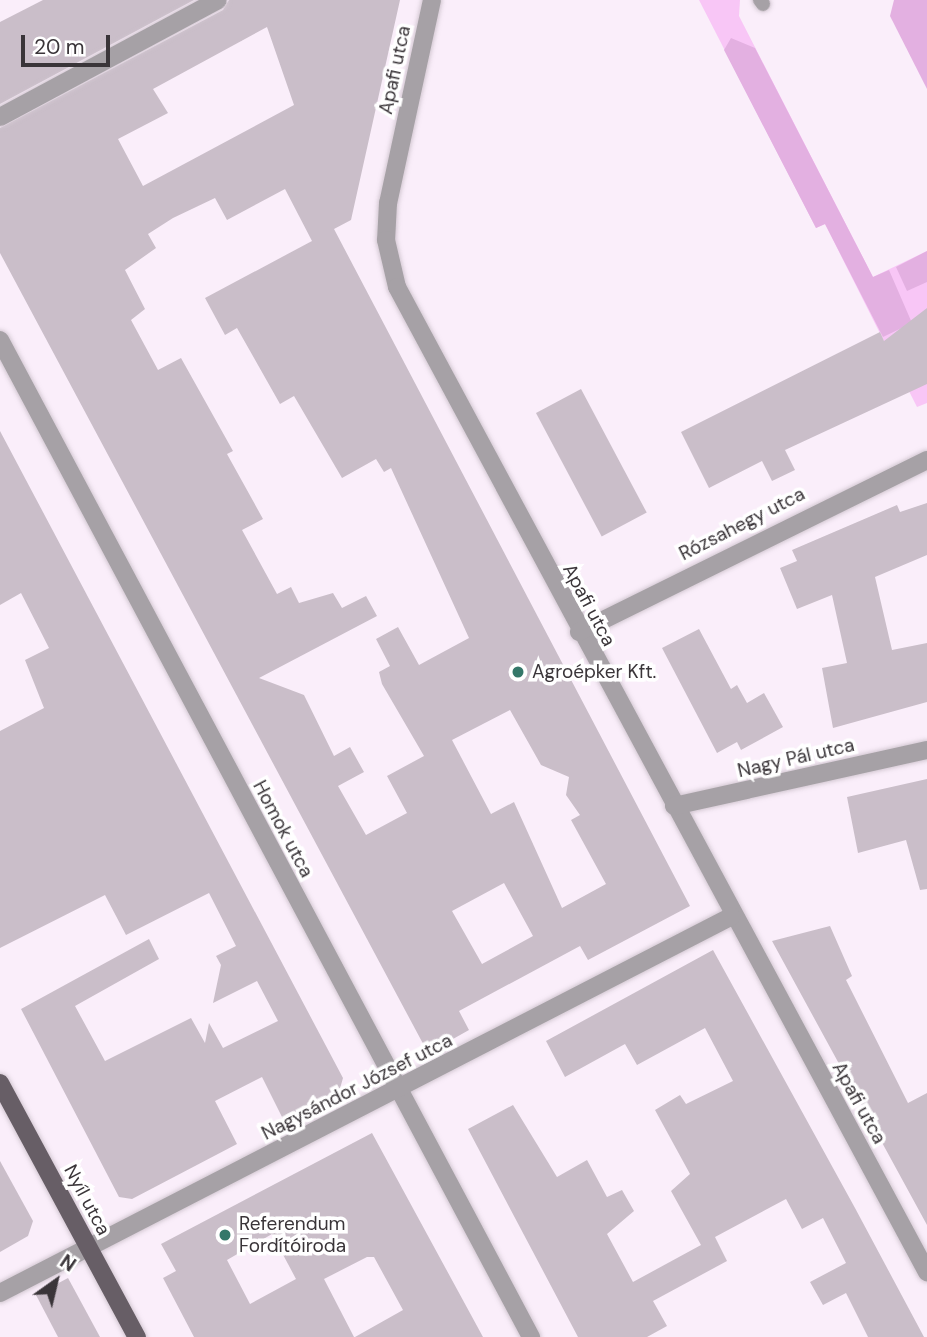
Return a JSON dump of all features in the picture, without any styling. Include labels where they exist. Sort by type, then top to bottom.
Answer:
[{"type":"main road","name":"Nyíl utca","points":[[0,1083],[137,1337]]},
{"type":"street","points":[[0,117],[218,0]]},
{"type":"street","name":"Apafi utca","points":[[432,0],[388,203],[391,269],[579,632],[927,1272]]},
{"type":"street","name":"Homok utca","points":[[0,340],[531,1337]]},
{"type":"street","name":"Rózsahegy utca","points":[[579,632],[927,460]]},
{"type":"street","name":"Nagy Pál utca","points":[[674,806],[927,750]]},
{"type":"street","name":"Nagysándor József utca","points":[[0,1293],[398,1090],[732,915]]},
{"type":"shaded area","points":[[699,0],[740,0],[739,16],[873,277],[927,251],[927,403],[917,407],[825,224],[816,228]]},
{"type":"shaded area","points":[[894,0],[927,0],[927,89],[890,16]]},
{"type":"shaded area","points":[[731,38],[755,48],[873,277],[889,270],[912,323],[883,337],[825,224],[816,228],[724,50]]},
{"type":"shaded area","points":[[927,251],[927,282],[907,291],[896,267]]},
{"type":"building","points":[[43,0],[194,0],[0,104],[0,22]]},
{"type":"building","points":[[229,0],[400,0],[351,220],[334,229],[690,906],[588,960],[580,946],[459,1011],[469,1030],[428,1053],[0,253],[0,128],[223,10]],"holes":[[[267,27],[294,105],[143,186],[118,139],[168,113],[153,89]],[[285,189],[312,241],[205,298],[225,335],[237,328],[280,404],[294,396],[342,478],[376,459],[384,472],[391,468],[469,638],[419,665],[398,627],[376,639],[390,666],[379,672],[382,684],[424,756],[387,776],[407,813],[366,835],[338,786],[364,772],[350,747],[334,756],[304,695],[259,678],[377,616],[366,596],[342,608],[333,593],[299,603],[291,587],[277,594],[242,530],[263,519],[227,454],[233,451],[181,358],[158,370],[131,320],[145,309],[125,270],[156,248],[148,234],[173,218],[215,198],[227,220]],[[510,710],[541,765],[569,777],[566,795],[580,815],[571,820],[606,884],[562,908],[514,802],[491,814],[452,740]],[[504,883],[533,936],[482,964],[452,911]]]},
{"type":"building","points":[[927,308],[927,384],[785,450],[795,470],[772,481],[762,461],[709,488],[681,432],[880,332],[884,341]]},
{"type":"building","points":[[581,389],[647,513],[602,537],[536,413]]},
{"type":"building","points":[[0,431],[343,1078],[339,1092],[284,1121],[262,1077],[215,1101],[237,1144],[132,1199],[119,1197],[21,1009],[149,939],[159,959],[75,1006],[105,1061],[191,1018],[205,1043],[209,1023],[223,1048],[278,1021],[257,981],[213,1003],[221,965],[216,956],[236,946],[209,893],[126,935],[105,895],[0,948],[0,731],[44,708],[25,660],[49,648],[21,593],[0,605]]},
{"type":"building","points":[[927,503],[927,555],[875,577],[892,650],[927,643],[927,702],[833,728],[822,668],[847,663],[832,595],[797,609],[780,568],[797,561],[792,550],[897,505],[900,512]]},
{"type":"building","points":[[699,629],[731,689],[737,685],[747,703],[764,693],[783,727],[741,750],[737,742],[717,753],[662,648]]},
{"type":"building","points":[[927,779],[927,889],[920,890],[906,840],[858,853],[847,797]]},
{"type":"building","points":[[830,926],[852,976],[846,980],[908,1103],[927,1093],[927,1225],[772,941]]},
{"type":"building","points":[[713,950],[924,1337],[868,1337],[846,1293],[823,1305],[810,1282],[846,1263],[823,1218],[802,1229],[786,1199],[715,1237],[727,1261],[653,1301],[667,1326],[647,1337],[578,1337],[468,1129],[513,1105],[557,1177],[587,1160],[607,1197],[622,1190],[634,1211],[607,1234],[633,1282],[701,1245],[671,1191],[690,1174],[655,1110],[680,1095],[686,1104],[733,1081],[705,1028],[637,1065],[625,1044],[565,1077],[546,1041]]},
{"type":"building","points":[[372,1133],[483,1337],[355,1337],[403,1310],[374,1257],[367,1257],[324,1279],[354,1337],[194,1337],[163,1278],[176,1271],[161,1244]],"holes":[[[272,1234],[296,1279],[250,1304],[227,1260]]]},
{"type":"building","points":[[0,1161],[33,1221],[28,1236],[0,1252]]},
{"type":"building","points":[[68,1278],[100,1337],[58,1337],[36,1295]]},
{"type":"place","name":"Agroépker Kft.","points":[[518,672]]},
{"type":"place","name":"Referendum Fordítóiroda","points":[[225,1235]]}]
